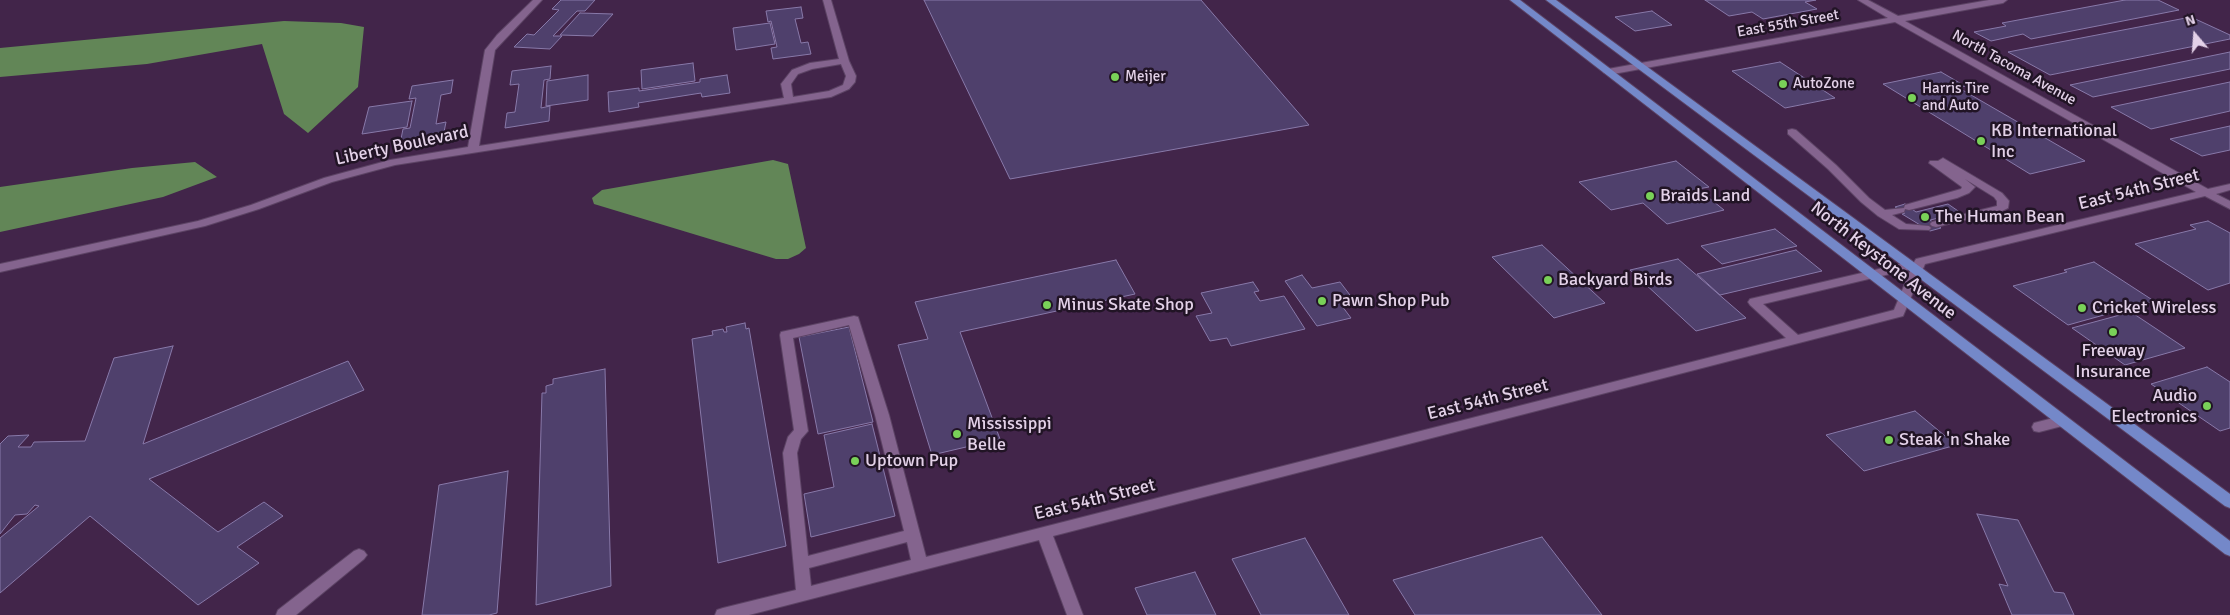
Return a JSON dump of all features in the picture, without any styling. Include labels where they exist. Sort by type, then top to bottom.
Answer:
[{"type":"main road","name":"North Keystone Avenue","points":[[1514,0],[2230,550]]},
{"type":"main road","name":"North Keystone Avenue","points":[[1550,0],[2230,502]]},
{"type":"street","points":[[473,149],[486,61],[490,50],[500,37],[538,0]]},
{"type":"street","name":"Liberty Boulevard","points":[[0,268],[200,224],[361,170],[415,158],[789,100],[827,96],[842,90],[851,79],[827,0]]},
{"type":"street","name":"North Tacoma Avenue","points":[[1862,0],[2230,206]]},
{"type":"street","name":"East 55th Street","points":[[1608,72],[2004,0]]},
{"type":"street","points":[[789,100],[786,84],[795,72],[810,66],[844,61]]},
{"type":"street","points":[[1792,132],[1832,167],[1865,200],[1882,214],[1903,227],[1930,226],[2002,208],[2003,201],[1998,195],[1938,162],[1968,186],[1965,191],[1953,196],[1882,214]]},
{"type":"street","name":"East 54th Street","points":[[723,615],[1899,313],[1910,286],[1913,269],[1920,262],[2230,187]]},
{"type":"street","points":[[1796,340],[1754,302],[1913,269]]},
{"type":"street","points":[[804,594],[790,453],[795,437],[801,431],[786,335],[854,320],[882,415],[920,564]]},
{"type":"street","points":[[2039,427],[2061,421]]},
{"type":"street","points":[[1044,532],[1075,615]]},
{"type":"street","points":[[801,564],[912,534]]},
{"type":"street","points":[[284,615],[359,555]]},
{"type":"shaded area","points":[[284,21],[341,23],[364,27],[358,87],[308,133],[284,114],[262,44],[147,64],[0,77],[0,48]]},
{"type":"shaded area","points":[[773,160],[788,164],[806,248],[788,259],[776,259],[594,204],[592,198],[602,190]]},
{"type":"shaded area","points":[[195,162],[217,177],[163,197],[0,232],[0,187],[132,168]]},
{"type":"building","points":[[561,0],[595,0],[585,11],[577,11],[553,36],[562,36],[550,49],[514,47],[527,34],[534,35],[559,10],[552,9]]},
{"type":"building","name":"Meijer","points":[[924,0],[1201,0],[1309,125],[1010,179]]},
{"type":"building","points":[[1705,0],[1816,0],[1805,2],[1817,9],[1763,19],[1752,12],[1729,16]]},
{"type":"building","points":[[2125,0],[2158,0],[2179,10],[2031,39],[2023,34],[1991,41],[1974,32],[2006,26],[2002,23]]},
{"type":"building","points":[[801,7],[803,18],[795,19],[801,43],[808,42],[811,54],[773,59],[771,48],[777,47],[771,21],[768,22],[766,11]]},
{"type":"building","points":[[1652,11],[1672,25],[1635,31],[1615,17]]},
{"type":"building","points":[[580,13],[613,14],[593,36],[560,35]]},
{"type":"building","points":[[2191,17],[2230,35],[2230,39],[2050,75],[2008,52]]},
{"type":"building","points":[[770,23],[775,44],[736,50],[733,28]]},
{"type":"building","points":[[2230,52],[2230,69],[2093,97],[2070,85]]},
{"type":"building","name":"AutoZone","points":[[1780,62],[1835,98],[1785,108],[1732,71]]},
{"type":"building","points":[[693,63],[695,81],[642,89],[641,70]]},
{"type":"building","points":[[551,66],[550,79],[544,80],[541,108],[550,106],[549,121],[505,128],[507,113],[515,112],[519,84],[510,85],[512,71]]},
{"type":"building","points":[[1941,72],[1965,86],[1959,88],[2085,161],[2030,174],[1883,84]]},
{"type":"building","points":[[588,75],[588,100],[546,106],[547,81]]},
{"type":"building","points":[[727,75],[730,93],[702,97],[701,93],[638,103],[639,107],[609,112],[608,92],[639,88],[639,91],[700,82],[700,79]]},
{"type":"building","points":[[453,80],[451,93],[441,95],[436,124],[446,122],[443,137],[400,144],[403,129],[410,128],[416,98],[409,99],[412,86]]},
{"type":"building","points":[[2230,82],[2230,111],[2151,129],[2111,107]]},
{"type":"building","points":[[412,101],[407,127],[362,134],[369,107]]},
{"type":"building","points":[[2230,126],[2230,150],[2202,156],[2170,139]]},
{"type":"building","name":"Braids Land","points":[[1676,161],[1709,187],[1698,189],[1724,210],[1667,224],[1643,203],[1611,210],[1579,182]]},
{"type":"building","name":"The Human Bean","points":[[1905,204],[1916,212],[1948,204],[1961,213],[1930,220],[1941,228],[1930,231],[1902,214],[1905,213],[1895,207]]},
{"type":"building","points":[[2208,221],[2230,233],[2230,283],[2208,290],[2135,244],[2196,229],[2190,225]]},
{"type":"building","points":[[1775,229],[1797,246],[1722,264],[1701,246]]},
{"type":"building","name":"Backyard Birds","points":[[1542,245],[1605,303],[1554,318],[1492,257]]},
{"type":"building","points":[[1796,250],[1822,271],[1720,295],[1697,274]]},
{"type":"building","points":[[1678,259],[1746,318],[1696,331],[1630,270]]},
{"type":"building","points":[[1116,260],[1135,294],[960,332],[1000,439],[932,455],[898,345],[928,339],[915,302]]},
{"type":"building","points":[[2094,262],[2154,301],[2068,325],[2013,286],[2067,272],[2064,270]]},
{"type":"building","name":"Pawn Shop Pub","points":[[1302,275],[1312,288],[1340,282],[1353,299],[1339,302],[1351,318],[1317,326],[1285,281]]},
{"type":"building","points":[[1253,282],[1259,291],[1254,292],[1260,301],[1284,296],[1305,329],[1231,346],[1227,338],[1210,341],[1196,316],[1212,313],[1201,293]]},
{"type":"building","points":[[2131,312],[2185,348],[2125,365],[2072,328]]},
{"type":"building","points":[[745,323],[746,329],[749,328],[786,546],[718,563],[692,339],[713,335],[712,331],[723,329],[724,332],[727,332],[726,327]]},
{"type":"building","points":[[849,327],[873,422],[818,434],[799,337]]},
{"type":"building","points":[[173,346],[143,444],[348,361],[364,390],[149,479],[218,532],[264,502],[283,516],[237,547],[259,563],[198,605],[90,516],[0,593],[0,538],[39,506],[35,505],[27,514],[15,515],[0,534],[0,444],[8,436],[29,435],[18,447],[31,447],[34,442],[85,441],[114,358]]},
{"type":"building","name":"Audio Electronics","points":[[2207,367],[2230,382],[2230,428],[2220,431],[2151,384]]},
{"type":"building","points":[[605,369],[611,586],[536,605],[542,393],[546,393],[546,386],[553,384],[553,379]]},
{"type":"building","points":[[1915,411],[1956,445],[1864,471],[1826,435]]},
{"type":"building","name":"Uptown Pup","points":[[872,424],[895,516],[811,537],[804,494],[834,487],[824,435]]},
{"type":"building","points":[[508,471],[497,613],[489,615],[422,615],[439,485]]},
{"type":"building","points":[[1977,514],[2018,520],[2054,592],[2064,593],[2074,615],[2012,615],[1999,584],[2008,586]]},
{"type":"building","points":[[1542,537],[1602,615],[1415,615],[1393,580]]},
{"type":"building","points":[[1305,538],[1349,615],[1261,615],[1232,559]]},
{"type":"building","points":[[1195,572],[1216,615],[1147,615],[1135,588]]},
{"type":"place","name":"Meijer","points":[[1115,77]]},
{"type":"place","name":"AutoZone","points":[[1783,84]]},
{"type":"place","name":"Harris Tire and Auto","points":[[1912,98]]},
{"type":"place","name":"KB International Inc","points":[[1981,141]]},
{"type":"place","name":"Braids Land","points":[[1650,196]]},
{"type":"place","name":"The Human Bean","points":[[1925,217]]},
{"type":"place","name":"Backyard Birds","points":[[1548,280]]},
{"type":"place","name":"Pawn Shop Pub","points":[[1322,301]]},
{"type":"place","name":"Minus Skate Shop","points":[[1047,305]]},
{"type":"place","name":"Cricket Wireless","points":[[2082,308]]},
{"type":"place","name":"Freeway Insurance","points":[[2113,332]]},
{"type":"place","name":"Audio Electronics","points":[[2207,406]]},
{"type":"place","name":"Mississippi Belle","points":[[957,434]]},
{"type":"place","name":"Steak 'n Shake","points":[[1889,440]]},
{"type":"place","name":"Uptown Pup","points":[[855,461]]}]
